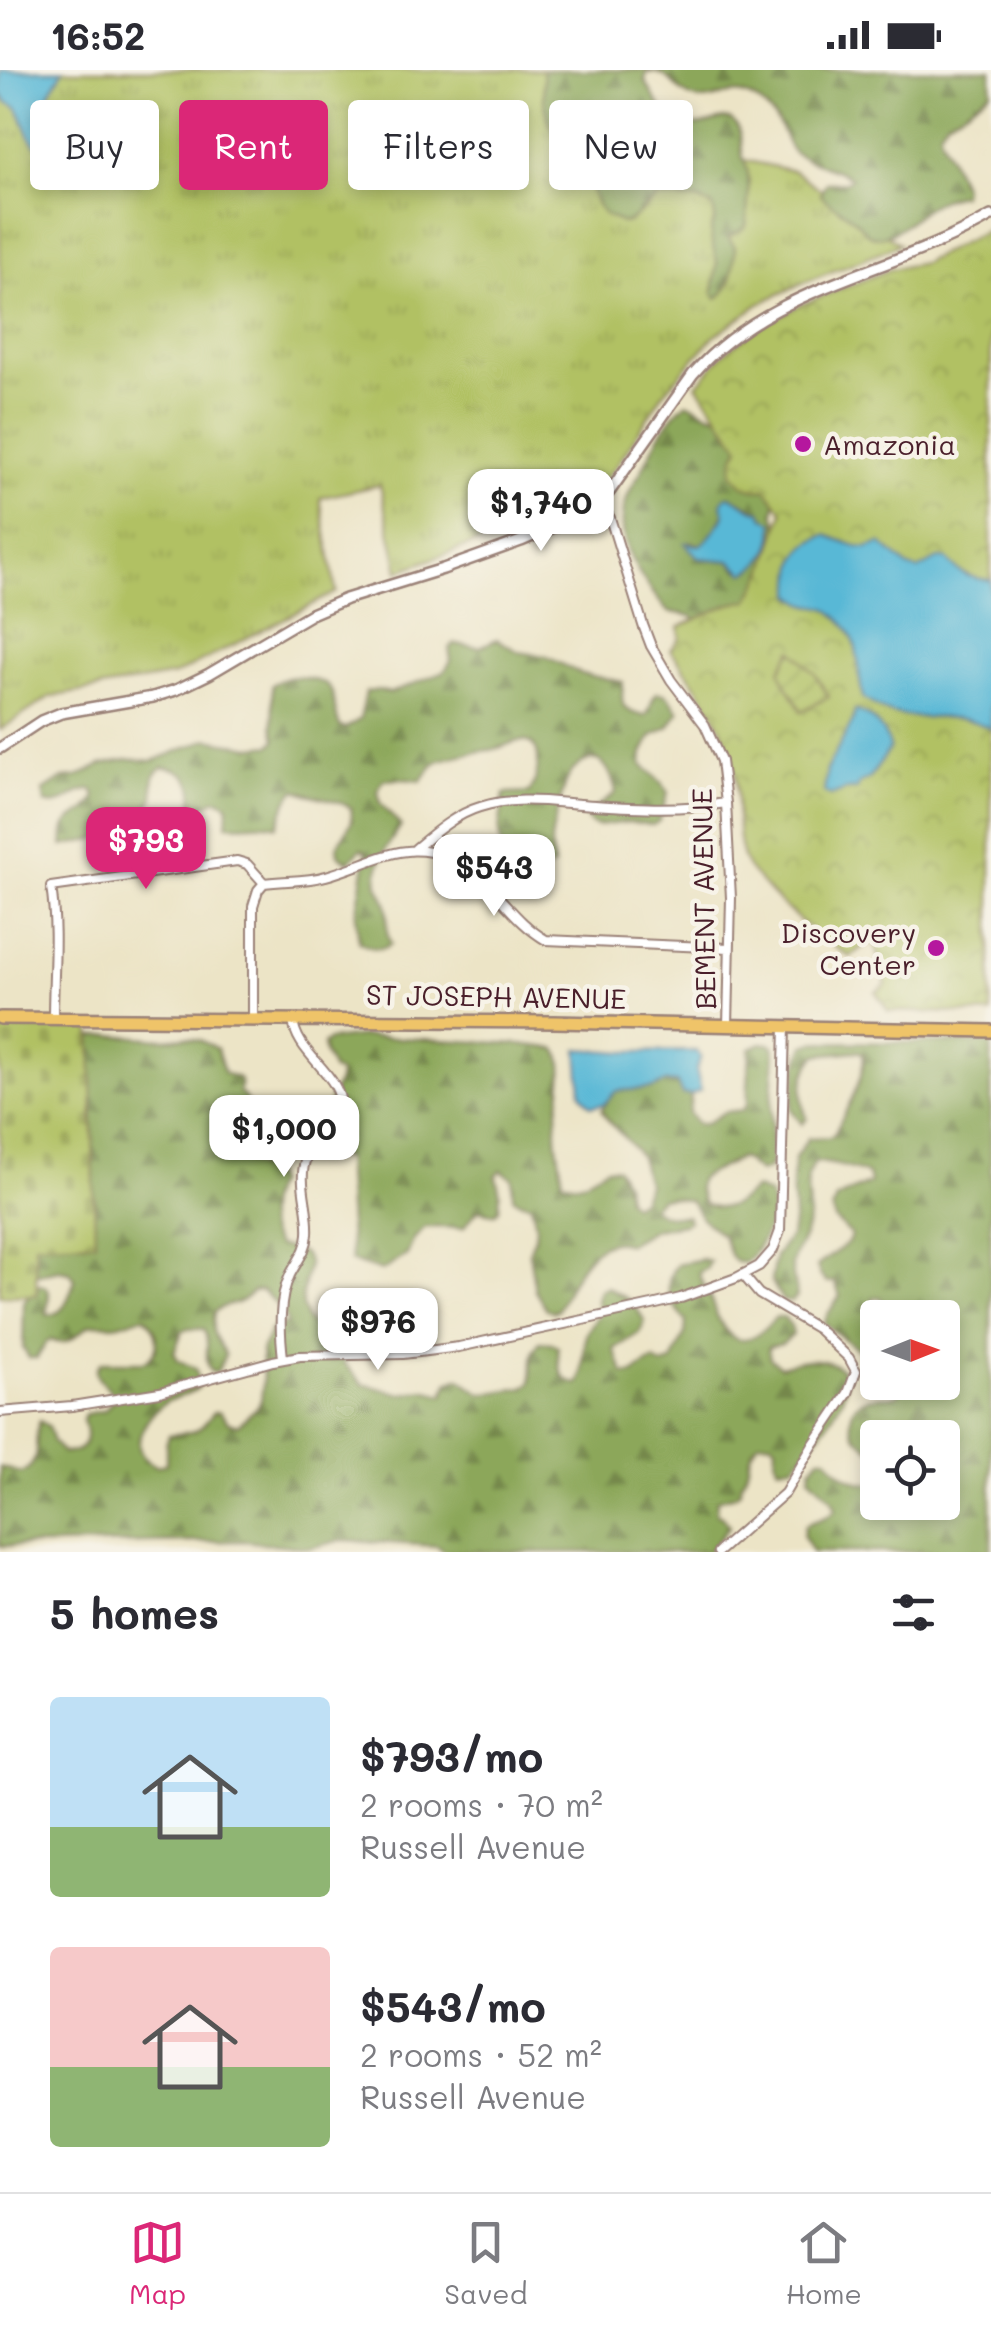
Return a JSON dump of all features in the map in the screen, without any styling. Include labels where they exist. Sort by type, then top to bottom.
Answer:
[{"type":"main road","name":"ST JOSEPH AVENUE","points":[[0,1018],[253,1018],[991,1031]]},
{"type":"street","points":[[0,748],[61,712],[176,690],[329,606],[443,569],[566,522],[600,502],[692,374],[740,331],[801,297],[938,243],[991,216]]},
{"type":"street","name":"BEMENT AVENUE","points":[[600,502],[610,518],[642,625],[671,680],[706,724],[724,773],[731,898],[728,1025]]},
{"type":"street","points":[[253,1018],[253,906],[264,883],[326,876],[415,848],[469,811],[493,804],[548,801],[690,808],[726,804]]},
{"type":"street","points":[[415,848],[455,860],[468,869],[527,927],[546,940],[729,948]]},
{"type":"street","points":[[53,1018],[56,960],[51,887],[237,862],[245,863],[264,883]]},
{"type":"street","points":[[283,1358],[282,1302],[286,1282],[308,1242],[303,1178],[306,1158],[335,1130],[342,1110],[334,1085],[296,1034],[292,1019]]},
{"type":"street","points":[[0,1412],[160,1392],[283,1358],[403,1354],[458,1347],[681,1298],[743,1275],[769,1256],[780,1231],[784,1026]]},
{"type":"street","points":[[718,1552],[785,1493],[856,1377],[854,1364],[828,1338],[800,1316],[759,1294],[743,1275]]},
{"type":"green space","points":[[0,70],[546,70],[606,100],[549,100],[549,190],[693,190],[693,143],[713,153],[794,171],[900,244],[762,302],[714,336],[662,395],[617,465],[588,497],[526,525],[399,571],[380,485],[320,498],[336,592],[175,675],[50,697],[0,730]]},
{"type":"green space","points":[[543,70],[991,70],[991,91],[947,120],[940,131],[963,187],[962,194],[938,201],[899,229],[877,237],[869,235],[820,194],[826,183],[851,178],[794,152],[777,121],[756,100],[745,95],[702,100],[680,90],[664,76],[647,73],[645,80],[656,100],[549,100],[549,121]]},
{"type":"green space","points":[[725,119],[734,122],[749,180],[747,222],[745,228],[728,237],[735,247],[733,268],[726,288],[717,298],[713,293],[717,262],[711,230],[715,219],[713,206],[696,200],[658,197],[629,222],[622,223],[605,215],[592,190],[693,190],[693,125]]},
{"type":"green space","points":[[991,228],[991,1014],[888,1011],[876,992],[886,985],[873,939],[850,957],[792,914],[746,864],[740,844],[733,761],[712,711],[671,650],[680,638],[679,627],[727,605],[749,600],[764,572],[783,512],[766,489],[746,487],[732,473],[740,447],[697,385],[723,354],[753,331],[802,304],[891,269],[922,263]]},
{"type":"green space","points":[[687,402],[739,422],[784,498],[774,512],[792,571],[712,631],[691,616],[667,611],[630,556],[623,526],[631,489],[662,431]],"holes":[[[730,496],[763,516],[738,569],[731,561],[699,558],[691,542],[700,545],[710,536],[723,517]]]},
{"type":"green space","points":[[497,639],[519,652],[545,656],[582,674],[623,682],[624,706],[637,714],[645,716],[657,693],[670,699],[679,712],[669,727],[652,736],[643,753],[642,765],[668,793],[659,821],[653,825],[591,824],[587,819],[592,811],[616,792],[605,766],[589,760],[573,770],[565,786],[552,836],[554,866],[523,876],[506,854],[499,830],[504,794],[529,793],[535,779],[537,754],[529,742],[517,741],[441,760],[421,781],[383,780],[378,791],[380,803],[401,826],[379,868],[378,884],[386,903],[391,944],[379,948],[359,942],[356,916],[367,851],[361,849],[349,862],[338,854],[337,847],[352,821],[351,808],[339,802],[297,790],[287,801],[277,826],[227,824],[228,804],[217,799],[198,809],[192,805],[193,790],[184,774],[163,767],[154,777],[154,799],[147,809],[115,816],[103,838],[63,846],[67,824],[88,808],[96,796],[92,790],[58,804],[45,803],[43,791],[63,778],[128,759],[153,761],[208,739],[252,747],[271,745],[276,740],[272,685],[287,678],[316,680],[329,688],[340,726],[346,728],[360,719],[366,692],[390,693],[444,672],[451,661],[449,648],[454,644],[480,647]]},
{"type":"green space","points":[[792,650],[815,674],[829,697],[801,711],[780,671]]},
{"type":"green space","points":[[0,1028],[91,1028],[95,1242],[35,1244],[37,1295],[0,1296]]},
{"type":"green space","points":[[362,1036],[557,1049],[562,1077],[556,1136],[563,1180],[580,1182],[607,1167],[617,1168],[625,1183],[627,1199],[633,1205],[641,1200],[648,1184],[638,1154],[601,1110],[615,1091],[677,1083],[682,1094],[691,1095],[689,1113],[697,1124],[706,1124],[724,1112],[743,1110],[747,1105],[750,1048],[772,1044],[775,1054],[771,1164],[760,1172],[741,1158],[703,1176],[698,1189],[704,1204],[720,1208],[732,1206],[755,1189],[769,1194],[772,1211],[762,1240],[745,1263],[736,1262],[723,1236],[701,1218],[691,1201],[660,1198],[652,1207],[655,1210],[686,1216],[689,1221],[654,1229],[628,1244],[603,1245],[584,1262],[558,1310],[552,1312],[535,1291],[529,1252],[536,1225],[531,1204],[513,1197],[512,1178],[501,1170],[496,1176],[499,1210],[494,1214],[478,1210],[463,1228],[425,1227],[407,1255],[382,1271],[351,1261],[345,1158],[322,1153],[319,1140],[339,1073],[333,1071],[323,1044]]},
{"type":"green space","points":[[76,1037],[185,1037],[217,1049],[224,1073],[239,1078],[239,1092],[251,1113],[251,1122],[231,1131],[226,1142],[242,1158],[272,1173],[276,1183],[267,1206],[267,1223],[277,1246],[294,1249],[308,1261],[302,1300],[306,1318],[336,1334],[345,1364],[363,1384],[402,1394],[424,1390],[444,1395],[448,1383],[459,1378],[482,1394],[524,1388],[531,1382],[532,1356],[540,1342],[558,1347],[563,1376],[579,1384],[586,1334],[599,1314],[600,1290],[607,1287],[632,1302],[645,1321],[640,1333],[614,1349],[624,1374],[633,1374],[654,1361],[662,1365],[672,1362],[686,1321],[672,1301],[670,1278],[678,1264],[702,1259],[710,1261],[699,1272],[701,1280],[729,1334],[745,1340],[776,1317],[784,1317],[793,1335],[782,1344],[768,1347],[770,1358],[780,1366],[808,1360],[835,1365],[844,1373],[842,1400],[794,1465],[778,1467],[776,1446],[771,1441],[759,1442],[754,1447],[740,1491],[717,1500],[716,1513],[729,1527],[708,1552],[445,1552],[437,1546],[342,1540],[310,1548],[243,1541],[0,1546],[0,1467],[21,1473],[33,1463],[40,1421],[48,1426],[53,1442],[63,1453],[82,1447],[86,1438],[82,1419],[85,1414],[105,1410],[111,1402],[110,1390],[96,1374],[98,1366],[102,1362],[144,1362],[154,1352],[157,1340],[145,1317],[114,1325],[89,1325],[67,1341],[46,1343],[37,1358],[29,1358],[23,1348],[24,1301],[40,1285],[49,1293],[47,1315],[59,1312],[75,1280],[70,1272],[59,1270],[37,1275],[25,1264]],"holes":[[[262,1290],[283,1311],[287,1323],[271,1330],[261,1351],[263,1383],[258,1406],[238,1425],[214,1412],[199,1429],[169,1435],[166,1464],[156,1466],[146,1459],[139,1443],[147,1421],[166,1402],[199,1387],[196,1369],[178,1360],[174,1352],[182,1332],[203,1329],[208,1367],[217,1372],[225,1355],[213,1332],[214,1312]]]},
{"type":"green space","points":[[816,1042],[991,1043],[991,1552],[812,1552],[803,1536],[805,1525],[836,1509],[831,1498],[810,1477],[811,1468],[820,1457],[827,1457],[848,1478],[860,1482],[860,1520],[960,1520],[960,1420],[860,1420],[860,1441],[851,1422],[855,1407],[864,1400],[960,1400],[960,1300],[860,1300],[860,1352],[824,1323],[840,1296],[835,1282],[826,1282],[817,1266],[848,1243],[851,1235],[835,1220],[832,1209],[836,1199],[870,1183],[868,1175],[858,1171],[816,1162],[807,1181],[808,1223],[792,1264],[797,1296],[792,1302],[783,1301],[771,1281],[775,1256],[791,1235],[795,1158],[808,1138],[830,1137],[835,1133],[862,1072],[863,1053],[816,1055],[804,1078],[802,1094],[807,1119],[802,1124],[791,1109],[805,1045]]},
{"type":"water","points":[[0,70],[63,70],[48,100],[30,100],[30,137],[18,108],[6,102],[0,92]]},
{"type":"water","points":[[730,496],[761,511],[773,522],[768,552],[745,573],[731,561],[699,558],[685,543],[700,545],[706,541],[725,515],[722,504]]},
{"type":"water","points":[[826,535],[858,547],[881,543],[908,567],[918,570],[946,559],[966,575],[991,580],[991,729],[963,719],[898,715],[863,698],[856,651],[848,630],[827,608],[806,604],[793,595],[798,558],[808,545]]},
{"type":"water","points":[[855,710],[877,724],[890,748],[870,778],[857,789],[831,796],[824,793],[827,769]]},
{"type":"water","points":[[578,1049],[696,1051],[701,1057],[696,1069],[701,1090],[682,1094],[677,1083],[666,1082],[653,1088],[616,1091],[604,1104],[591,1106],[581,1093]]},
{"type":"place","name":"Amazonia","points":[[803,444]]},
{"type":"place","name":"Discovery Center","points":[[936,948]]}]
